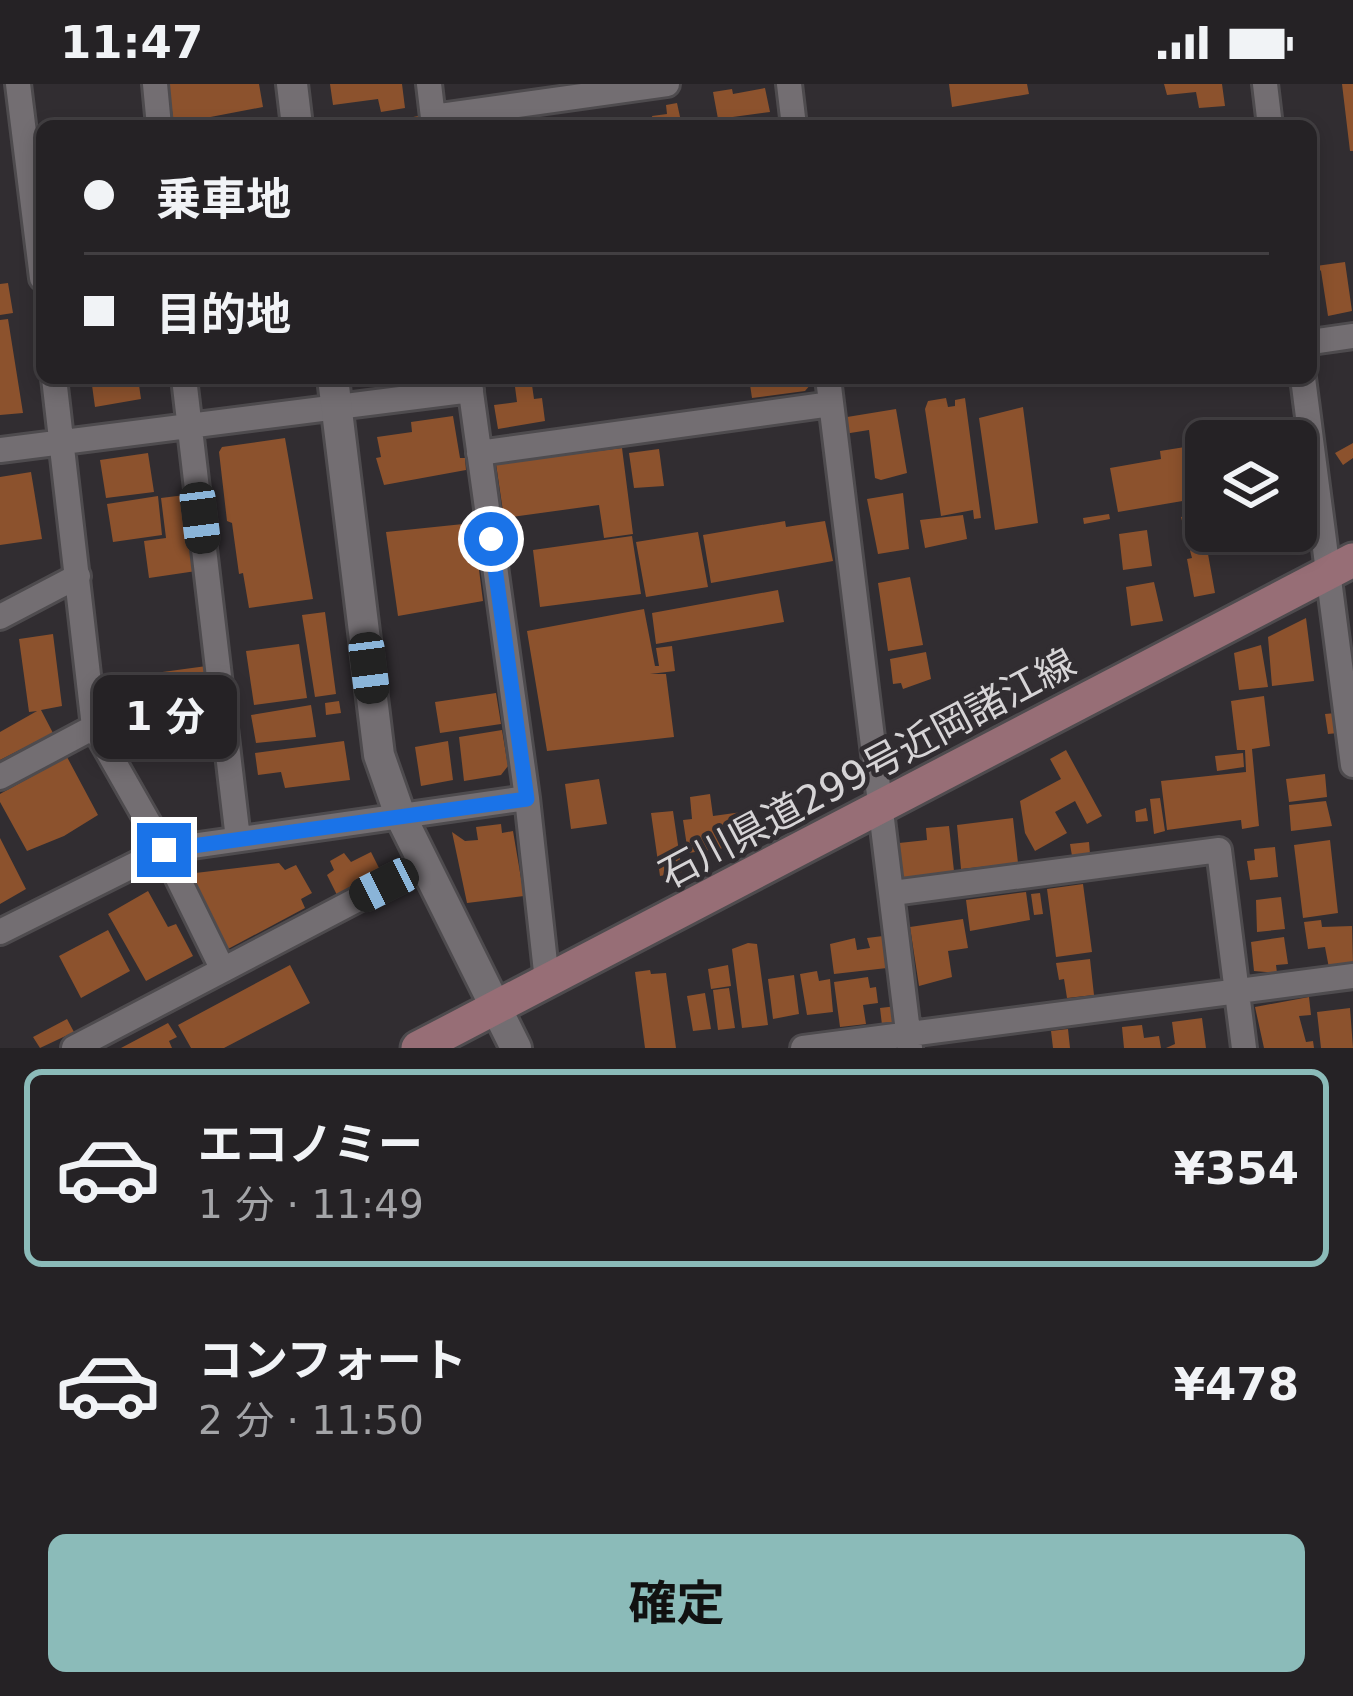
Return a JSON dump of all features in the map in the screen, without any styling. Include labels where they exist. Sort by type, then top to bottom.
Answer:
[{"type":"main road","name":"石川県道299号近岡諸江線","points":[[418,1048],[1341,567]]},
{"type":"street","points":[[18,84],[36,230]]},
{"type":"street","points":[[155,84],[158,120]]},
{"type":"street","points":[[292,84],[297,120]]},
{"type":"street","points":[[429,84],[434,120]]},
{"type":"street","points":[[446,120],[667,84]]},
{"type":"street","points":[[789,84],[793,120]]},
{"type":"street","points":[[1265,84],[1269,120]]},
{"type":"street","points":[[1317,341],[1353,336]]},
{"type":"street","points":[[55,384],[94,727],[164,850],[223,970]]},
{"type":"street","points":[[184,384],[238,839]]},
{"type":"street","points":[[0,450],[188,426],[335,392],[470,384],[547,981]]},
{"type":"street","points":[[829,384],[910,1041]]},
{"type":"street","points":[[1304,384],[1341,567],[1353,766]]},
{"type":"street","points":[[335,392],[380,755],[400,815],[516,1048]]},
{"type":"street","points":[[479,453],[831,404]]},
{"type":"street","points":[[0,617],[78,575]]},
{"type":"street","points":[[0,777],[94,727]]},
{"type":"street","points":[[0,932],[164,850],[527,799]]},
{"type":"street","points":[[892,893],[1219,850],[1244,1048]]},
{"type":"street","points":[[74,1048],[425,864]]},
{"type":"street","points":[[802,1048],[910,1041],[1353,976]]},
{"type":"building","points":[[168,84],[259,84],[263,107],[173,120]]},
{"type":"building","points":[[330,84],[402,84],[405,108],[381,112],[378,99],[333,105]]},
{"type":"building","points":[[949,84],[1027,84],[1029,94],[952,107]]},
{"type":"building","points":[[1164,84],[1222,84],[1225,106],[1199,108],[1196,92],[1167,95]]},
{"type":"building","points":[[1342,84],[1353,84],[1353,151],[1350,151]]},
{"type":"building","points":[[765,88],[770,112],[718,119],[713,92]]},
{"type":"building","points":[[677,103],[681,120],[653,120],[652,116],[667,114],[666,105]]},
{"type":"building","points":[[1345,262],[1352,311],[1328,316],[1317,266]]},
{"type":"building","points":[[8,283],[13,313],[0,315],[0,284]]},
{"type":"building","points":[[8,319],[23,413],[0,415],[0,320]]},
{"type":"building","points":[[92,384],[139,384],[141,399],[95,407]]},
{"type":"building","points":[[750,384],[811,384],[805,391],[752,398]]},
{"type":"building","points":[[532,385],[534,399],[542,398],[545,421],[498,429],[494,405],[517,402],[515,387]]},
{"type":"building","points":[[946,398],[948,407],[965,398],[981,518],[974,519],[973,510],[941,516],[925,409],[928,401]]},
{"type":"building","points":[[1023,407],[1038,523],[995,530],[979,418]]},
{"type":"building","points":[[896,409],[907,473],[881,480],[875,478],[869,430],[844,434],[841,418]]},
{"type":"building","points":[[453,416],[466,470],[384,485],[376,458],[381,457],[377,437],[412,432],[411,422]]},
{"type":"building","points":[[285,438],[313,599],[249,608],[232,523],[227,521],[219,452],[222,447]]},
{"type":"building","points":[[1353,443],[1353,458],[1343,465],[1335,453]]},
{"type":"building","points":[[1185,447],[1185,501],[1118,512],[1110,468],[1161,459],[1160,451]]},
{"type":"building","points":[[622,448],[633,534],[604,538],[599,505],[504,518],[496,464]]},
{"type":"building","points":[[659,449],[664,486],[634,488],[629,453]]},
{"type":"building","points":[[148,453],[154,492],[106,498],[100,460]]},
{"type":"building","points":[[31,472],[42,539],[0,545],[0,477]]},
{"type":"building","points":[[903,493],[909,549],[878,554],[867,499]]},
{"type":"building","points":[[193,494],[203,570],[149,578],[144,541],[166,538],[161,498]]},
{"type":"building","points":[[158,496],[162,535],[113,542],[107,504]]},
{"type":"building","points":[[1109,514],[1110,519],[1084,524],[1083,518]]},
{"type":"building","points":[[963,515],[967,539],[925,548],[920,520]]},
{"type":"building","points":[[785,521],[786,527],[825,521],[833,561],[711,583],[703,535]]},
{"type":"building","points":[[473,523],[483,601],[398,616],[386,532]]},
{"type":"building","points":[[1147,530],[1152,566],[1123,570],[1119,534]]},
{"type":"building","points":[[698,532],[708,587],[646,597],[636,542]]},
{"type":"building","points":[[632,536],[641,594],[540,607],[533,550]]},
{"type":"building","points":[[1190,552],[1212,552],[1208,554],[1215,593],[1194,597],[1187,559],[1192,558]]},
{"type":"building","points":[[910,577],[923,645],[888,651],[878,583]]},
{"type":"building","points":[[1154,582],[1163,621],[1131,626],[1126,587]]},
{"type":"building","points":[[778,590],[784,622],[656,644],[652,613]]},
{"type":"building","points":[[644,609],[655,666],[659,666],[656,648],[672,646],[675,671],[650,674],[666,674],[674,737],[547,751],[527,631]]},
{"type":"building","points":[[325,612],[336,694],[315,697],[302,615]]},
{"type":"building","points":[[1306,618],[1314,681],[1272,686],[1268,637]]},
{"type":"building","points":[[53,634],[62,706],[41,710],[53,733],[0,760],[0,732],[37,711],[29,712],[19,639]]},
{"type":"building","points":[[299,644],[307,698],[254,705],[246,651]]},
{"type":"building","points":[[1261,645],[1268,687],[1239,690],[1234,653]]},
{"type":"building","points":[[926,652],[931,679],[903,689],[901,683],[893,684],[890,659]]},
{"type":"building","points":[[214,665],[223,743],[170,751],[168,742],[143,745],[133,676]]},
{"type":"building","points":[[496,693],[501,724],[440,733],[435,702]]},
{"type":"building","points":[[1264,696],[1270,746],[1252,749],[1259,826],[1242,829],[1241,820],[1167,830],[1161,781],[1246,772],[1245,750],[1237,750],[1231,701]]},
{"type":"building","points":[[339,701],[341,713],[326,715],[325,703]]},
{"type":"building","points":[[311,705],[316,737],[256,743],[251,715]]},
{"type":"building","points":[[1336,713],[1338,733],[1328,734],[1325,714]]},
{"type":"building","points":[[502,730],[508,766],[501,775],[464,781],[459,737]]},
{"type":"building","points":[[344,741],[350,780],[285,788],[281,772],[258,775],[255,753]]},
{"type":"building","points":[[448,741],[453,780],[421,786],[415,747]]},
{"type":"building","points":[[164,744],[160,761],[151,762],[141,747]]},
{"type":"building","points":[[1066,750],[1102,816],[1087,824],[1075,801],[1055,812],[1067,833],[1035,851],[1025,833],[1020,801],[1061,779],[1050,759]]},
{"type":"building","points":[[1243,753],[1244,767],[1217,771],[1215,756]]},
{"type":"building","points":[[67,757],[98,815],[27,851],[0,794]]},
{"type":"building","points":[[1325,774],[1327,797],[1289,802],[1286,779]]},
{"type":"building","points":[[599,779],[607,824],[571,829],[565,784]]},
{"type":"building","points":[[710,794],[713,816],[742,812],[747,845],[688,853],[683,820],[692,819],[690,797]]},
{"type":"building","points":[[1160,798],[1165,831],[1154,834],[1150,799]]},
{"type":"building","points":[[1326,801],[1332,826],[1291,831],[1289,805]]},
{"type":"building","points":[[1146,808],[1148,821],[1136,822],[1135,811]]},
{"type":"building","points":[[673,811],[682,872],[660,876],[651,813]]},
{"type":"building","points":[[1013,818],[1018,863],[961,869],[957,825]]},
{"type":"building","points":[[501,824],[502,833],[513,831],[524,896],[467,903],[452,832],[465,841],[478,840],[476,827]]},
{"type":"building","points":[[949,826],[954,871],[903,878],[899,843],[927,840],[926,828]]},
{"type":"building","points":[[0,838],[26,889],[0,904]]},
{"type":"building","points":[[1330,840],[1338,913],[1303,918],[1294,845]]},
{"type":"building","points":[[1089,842],[1090,854],[1072,856],[1070,844]]},
{"type":"building","points":[[1275,847],[1278,877],[1250,880],[1247,861],[1255,860],[1254,849]]},
{"type":"building","points":[[371,852],[381,872],[337,895],[327,875],[334,870],[330,861],[344,853],[351,862]]},
{"type":"building","points":[[279,863],[285,870],[296,865],[312,893],[301,899],[305,908],[228,949],[187,874]]},
{"type":"building","points":[[1083,884],[1092,952],[1056,957],[1047,889]]},
{"type":"building","points":[[148,891],[168,927],[176,924],[193,956],[146,981],[108,914]]},
{"type":"building","points":[[1026,892],[1030,920],[970,931],[966,900]]},
{"type":"building","points":[[1040,893],[1043,914],[1034,915],[1031,894]]},
{"type":"building","points":[[1281,897],[1285,929],[1257,932],[1256,900]]},
{"type":"building","points":[[963,919],[968,948],[948,951],[952,977],[919,986],[910,927]]},
{"type":"building","points":[[1321,920],[1322,927],[1352,926],[1353,965],[1329,968],[1325,947],[1308,949],[1304,922]]},
{"type":"building","points":[[108,930],[130,971],[81,998],[59,956]]},
{"type":"building","points":[[883,936],[887,968],[834,974],[830,944],[855,938],[857,950],[870,948],[867,938]]},
{"type":"building","points":[[1284,937],[1288,964],[1276,965],[1277,973],[1254,971],[1251,942]]},
{"type":"building","points":[[757,944],[768,1025],[742,1028],[732,949]]},
{"type":"building","points":[[1090,959],[1094,995],[1067,998],[1056,963]]},
{"type":"building","points":[[290,965],[310,1003],[224,1048],[191,1048],[178,1025]]},
{"type":"building","points":[[728,965],[731,986],[711,989],[708,969]]},
{"type":"building","points":[[650,970],[651,974],[666,973],[676,1048],[645,1048],[635,972]]},
{"type":"building","points":[[817,971],[819,981],[830,979],[833,1012],[807,1015],[800,974]]},
{"type":"building","points":[[794,975],[799,1014],[773,1019],[768,979]]},
{"type":"building","points":[[868,977],[870,988],[876,987],[878,1003],[863,1005],[866,1024],[840,1027],[834,982]]},
{"type":"building","points":[[729,988],[735,1028],[718,1030],[713,990]]},
{"type":"building","points":[[705,993],[711,1029],[693,1031],[687,996]]},
{"type":"building","points":[[1309,997],[1311,1015],[1299,1016],[1306,1042],[1313,1041],[1314,1048],[1264,1048],[1255,1007]]},
{"type":"building","points":[[897,1006],[896,1023],[882,1025],[880,1008]]},
{"type":"building","points":[[1350,1008],[1353,1048],[1321,1048],[1317,1012]]},
{"type":"building","points":[[1202,1018],[1206,1048],[1166,1048],[1175,1044],[1172,1022]]},
{"type":"building","points":[[67,1019],[74,1032],[40,1048],[33,1037]]},
{"type":"building","points":[[168,1023],[177,1037],[169,1041],[172,1048],[121,1048]]},
{"type":"building","points":[[1142,1025],[1144,1038],[1159,1036],[1161,1048],[1124,1048],[1122,1027]]},
{"type":"building","points":[[1068,1029],[1070,1048],[1053,1048],[1051,1031]]},
{"type":"route","points":[[164,850],[527,799],[491,539]]}]
